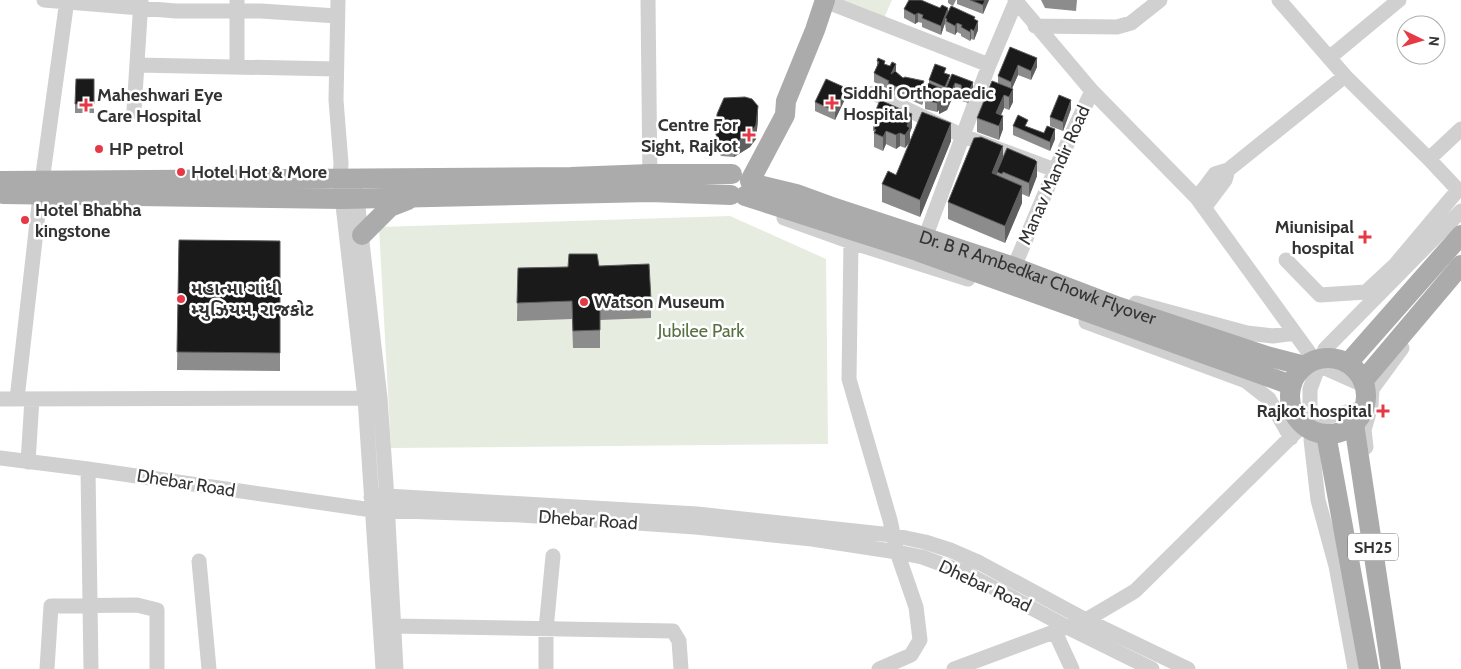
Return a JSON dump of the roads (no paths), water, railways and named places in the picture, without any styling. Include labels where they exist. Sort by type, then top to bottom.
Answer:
[{"type":"main road","points":[[742,184],[785,116],[786,100],[825,1]]},
{"type":"main road","points":[[0,194],[41,189],[347,184],[571,177],[650,183]]},
{"type":"main road","points":[[0,181],[41,189]]},
{"type":"main road","points":[[347,184],[412,198],[650,183]]},
{"type":"main road","name":"Dr. B R Ambedkar Chowk Flyover","points":[[650,183],[742,184],[771,196],[795,202],[829,206],[1014,267],[1119,307],[1270,357],[1311,366]]},
{"type":"main road","points":[[362,235],[390,208],[412,198]]},
{"type":"main road","name":"Dr. B R Ambedkar Chowk Flyover","points":[[795,202],[917,251],[1291,385]]},
{"type":"main road","points":[[1348,364],[1461,235]]},
{"type":"main road","points":[[1367,385],[1348,364],[1337,359],[1315,360],[1311,366],[1296,375],[1291,385],[1291,407],[1303,425],[1314,432],[1320,427],[1344,430],[1354,424],[1361,415],[1365,404],[1367,385],[1461,266]]},
{"type":"main road","name":"SH25","points":[[1354,424],[1391,669]]},
{"type":"main road","name":"SH25","points":[[1320,427],[1369,669]]},
{"type":"street","points":[[44,0],[237,6],[337,16]]},
{"type":"street","points":[[338,0],[336,100],[372,398]]},
{"type":"street","points":[[648,0],[650,183]]},
{"type":"street","points":[[1035,26],[1117,27],[1131,23],[1160,0]]},
{"type":"street","points":[[1279,0],[1345,76],[1429,158],[1458,190],[1394,265],[1366,292],[1320,295],[1286,260]]},
{"type":"street","points":[[1329,58],[1399,0]]},
{"type":"street","points":[[28,462],[25,399],[41,189],[67,1]]},
{"type":"street","points":[[825,1],[989,65]]},
{"type":"street","points":[[928,230],[989,65],[1016,1],[1035,26],[1092,91],[1201,203],[1295,333],[1311,366],[1310,408],[1320,427]]},
{"type":"street","points":[[134,111],[141,4]]},
{"type":"street","points":[[237,6],[237,67]]},
{"type":"street","points":[[137,65],[336,68]]},
{"type":"street","points":[[1201,203],[1215,174],[1228,170],[1345,76]]},
{"type":"street","name":"Manav Mandir Road","points":[[1017,260],[1092,91]]},
{"type":"street","points":[[873,92],[963,136],[1056,170]]},
{"type":"street","points":[[1429,158],[1461,129]]},
{"type":"street","points":[[347,184],[362,235],[379,503],[383,669]]},
{"type":"street","points":[[1291,438],[1269,399],[1246,381],[970,280],[851,242],[778,216],[771,196],[781,184],[788,184],[1017,260],[1134,302],[1219,327],[1262,336],[1295,333]]},
{"type":"street","points":[[1311,366],[1325,348],[1461,211]]},
{"type":"street","points":[[851,242],[849,379],[890,520],[892,535],[916,607],[920,640],[911,655],[878,669]]},
{"type":"street","points":[[1367,385],[1461,278]]},
{"type":"street","points":[[1311,366],[1367,385]]},
{"type":"street","points":[[1367,385],[1371,406],[1365,423],[1364,438],[1400,669]]},
{"type":"street","points":[[0,399],[372,398]]},
{"type":"street","points":[[954,669],[1086,620],[1135,591],[1291,438],[1371,406]]},
{"type":"street","points":[[1320,427],[1311,440],[1318,500],[1336,566],[1355,669]]},
{"type":"street","name":"Dhebar Road","points":[[0,458],[379,503],[521,516],[694,527],[812,539],[897,552],[922,557],[966,572],[1061,630],[1152,669]]},
{"type":"street","points":[[88,469],[91,669]]},
{"type":"street","points":[[379,503],[394,626],[396,669]]},
{"type":"street","name":"Dhebar Road","points":[[379,503],[697,514],[892,535],[925,542],[980,563],[1086,620],[1188,669]]},
{"type":"street","points":[[546,669],[546,630],[552,556]]},
{"type":"street","points":[[199,561],[209,669]]},
{"type":"street","points":[[46,669],[51,606],[90,605],[136,605],[157,610],[157,669]]},
{"type":"street","points":[[394,626],[673,631],[679,641],[681,669]]},
{"type":"street","points":[[1061,630],[1072,669]]},
{"type":"place","name":"Siddhi Orthopaedic Hospital","points":[[832,103]]},
{"type":"place","name":"Maheshwari Eye Care Hospital","points":[[86,105]]},
{"type":"place","name":"Centre For Sight, Rajkot","points":[[749,135]]},
{"type":"place","name":"HP petrol","points":[[99,149]]},
{"type":"place","name":"Hotel Hot & More","points":[[181,172]]},
{"type":"place","name":"Hotel Bhabha kingstone","points":[[25,220]]},
{"type":"place","name":"Miunisipal hospital","points":[[1365,237]]},
{"type":"place","name":"મહાત્મા ગાંધી મ્યુઝિયમ, રાજકોટ","points":[[181,299]]},
{"type":"place","name":"Watson Museum","points":[[584,302]]},
{"type":"place","name":"Rajkot hospital","points":[[1383,411]]},
{"type":"park label","name":"Jubilee Park","points":[[701,331]]}]
